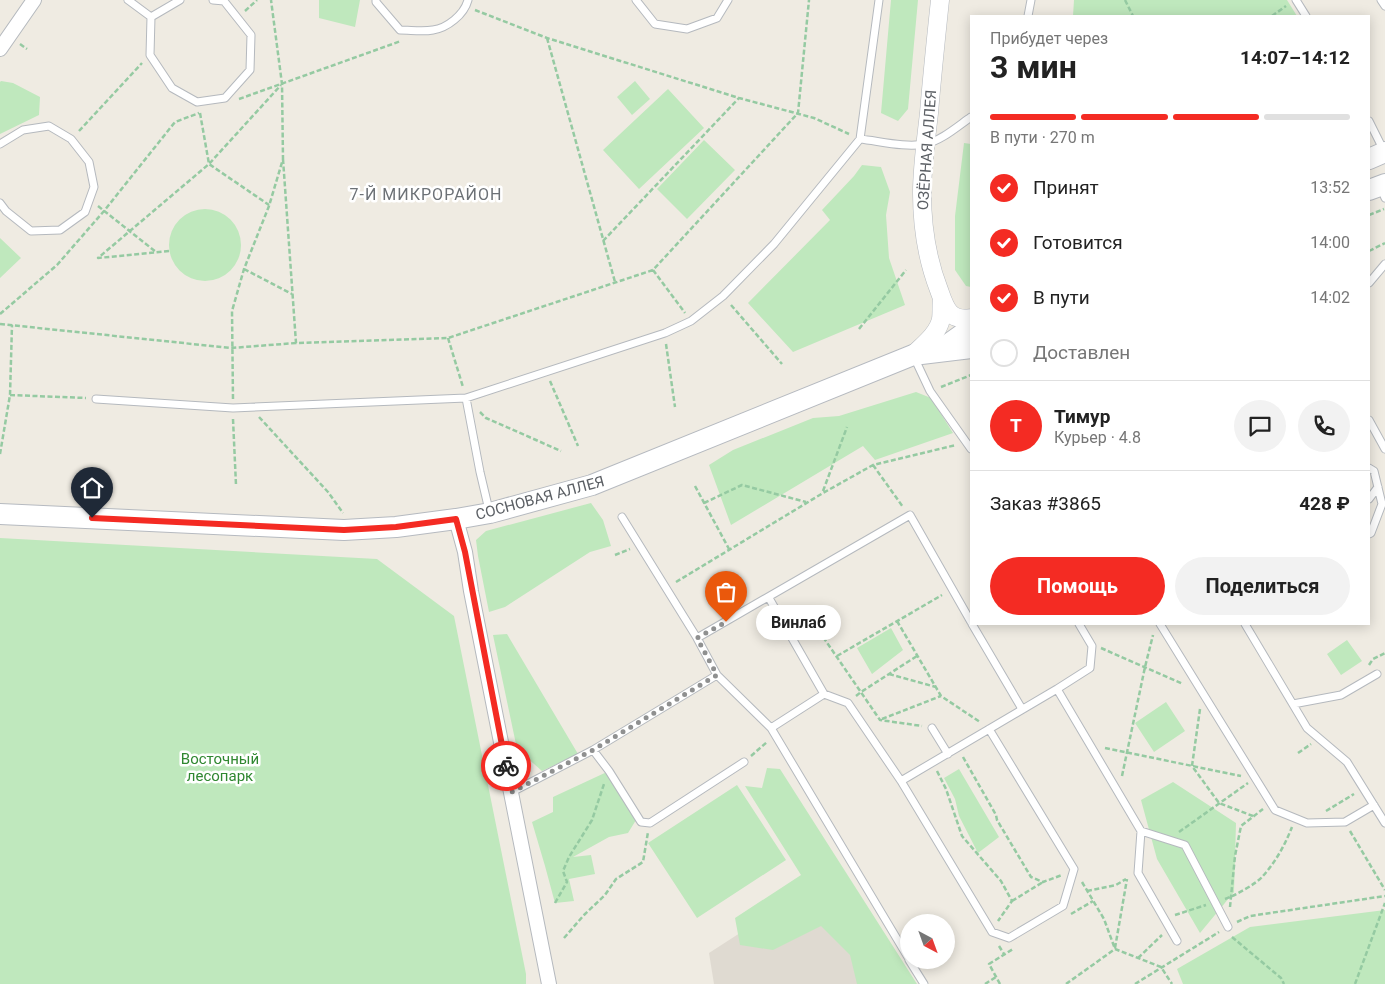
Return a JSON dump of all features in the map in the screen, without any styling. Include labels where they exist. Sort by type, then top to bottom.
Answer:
[{"type":"main road","points":[[1370,159],[1385,152]]},
{"type":"main road","name":"СОСНОВАЯ АЛЛЕЯ","points":[[0,514],[344,530],[396,527],[490,513],[598,483],[913,355],[970,328]]},
{"type":"main road","name":"СОСНОВАЯ АЛЛЕЯ","points":[[934,344],[970,348]]},
{"type":"street","points":[[0,49],[34,0]]},
{"type":"street","name":"ОЗЁРНАЯ АЛЛЕЯ","points":[[940,0],[922,192],[923,224],[928,254],[932,273],[942,298]]},
{"type":"street","points":[[942,298],[950,314],[957,318],[970,318]]},
{"type":"street","points":[[934,344],[941,319],[942,298]]},
{"type":"street","points":[[456,519],[465,552],[549,984]]},
{"type":"lane","points":[[128,0],[151,17]]},
{"type":"lane","points":[[151,17],[180,0]]},
{"type":"lane","points":[[151,17],[150,55],[172,88],[198,102],[225,98],[250,70],[251,35],[224,1],[214,0]]},
{"type":"lane","points":[[376,0],[400,30],[434,30],[452,22],[467,3]]},
{"type":"lane","points":[[636,0],[655,24],[686,30],[717,18],[728,0]]},
{"type":"lane","points":[[96,399],[250,408],[466,398],[665,333],[691,321],[723,296],[774,244],[860,139],[879,0]]},
{"type":"lane","points":[[1028,15],[1031,0]]},
{"type":"lane","points":[[1296,0],[1305,15]]},
{"type":"lane","points":[[1381,0],[1385,6]]},
{"type":"lane","points":[[860,139],[910,146],[926,144],[946,135],[970,118]]},
{"type":"lane","points":[[1370,122],[1385,152]]},
{"type":"lane","points":[[0,144],[23,130],[48,126],[71,139],[89,162],[94,187],[85,212],[60,230],[31,231],[6,211],[0,203]]},
{"type":"lane","points":[[1370,282],[1385,264]]},
{"type":"lane","points":[[913,355],[930,391],[969,440]]},
{"type":"lane","points":[[466,398],[490,513]]},
{"type":"lane","points":[[1370,422],[1385,449]]},
{"type":"lane","points":[[1370,469],[1374,471],[1382,504],[1370,534]]},
{"type":"lane","points":[[1370,498],[1378,487]]},
{"type":"lane","points":[[697,638],[910,515],[970,620]]},
{"type":"lane","points":[[622,517],[697,638],[717,675],[771,728],[900,945]]},
{"type":"lane","points":[[769,598],[824,694],[848,703],[901,781],[992,932],[1009,938],[1063,906],[1074,869],[989,729]]},
{"type":"lane","points":[[973,625],[1022,710]]},
{"type":"lane","points":[[901,781],[1090,668],[1092,646],[1080,625]]},
{"type":"lane","points":[[1161,625],[1275,810],[1307,823],[1345,822],[1374,806]]},
{"type":"lane","points":[[1246,625],[1307,728],[1347,762],[1385,823]]},
{"type":"lane","points":[[1293,704],[1341,695],[1377,674]]},
{"type":"lane","points":[[512,792],[593,750],[717,675]]},
{"type":"lane","points":[[1057,689],[1141,830],[1138,873],[1178,941]]},
{"type":"lane","points":[[771,728],[824,694]]},
{"type":"lane","points":[[932,728],[948,754]]},
{"type":"lane","points":[[593,750],[641,822],[650,823],[744,762]]},
{"type":"lane","points":[[1141,830],[1185,845],[1216,902],[1226,928]]},
{"type":"lane","points":[[915,969],[924,984]]},
{"type":"path","points":[[237,18],[257,0]]},
{"type":"path","points":[[271,0],[282,84],[283,159],[296,343]]},
{"type":"path","points":[[0,324],[232,348],[296,343],[448,338],[653,270],[798,113],[809,0]]},
{"type":"path","points":[[1125,0],[1132,15]]},
{"type":"path","points":[[1274,15],[1296,0]]},
{"type":"path","points":[[467,3],[547,38],[740,98],[814,118],[860,139]]},
{"type":"path","points":[[547,38],[615,282]]},
{"type":"path","points":[[237,100],[407,40]]},
{"type":"path","points":[[71,139],[150,55]]},
{"type":"path","points":[[169,251],[98,258],[209,164],[282,84]]},
{"type":"path","points":[[603,241],[740,98]]},
{"type":"path","points":[[198,102],[209,164],[269,206]]},
{"type":"path","points":[[0,314],[57,265],[104,211],[175,122],[207,110]]},
{"type":"path","points":[[236,485],[232,311],[244,269],[269,206],[283,159]]},
{"type":"path","points":[[90,198],[157,252]]},
{"type":"path","points":[[1370,215],[1385,209]]},
{"type":"path","points":[[1370,251],[1385,244]]},
{"type":"path","points":[[244,269],[292,294]]},
{"type":"path","points":[[653,270],[691,321]]},
{"type":"path","points":[[859,330],[906,270]]},
{"type":"path","points":[[723,296],[782,364]]},
{"type":"path","points":[[0,454],[10,395],[12,325]]},
{"type":"path","points":[[665,333],[675,406]]},
{"type":"path","points":[[448,338],[466,398],[486,418],[561,450]]},
{"type":"path","points":[[546,373],[578,446]]},
{"type":"path","points":[[930,391],[970,375]]},
{"type":"path","points":[[10,395],[96,399]]},
{"type":"path","points":[[250,408],[328,492],[356,529]]},
{"type":"path","points":[[823,493],[848,427]]},
{"type":"path","points":[[666,588],[728,549],[874,465],[969,440]]},
{"type":"path","points":[[874,465],[910,515]]},
{"type":"path","points":[[704,503],[742,485],[806,503]]},
{"type":"path","points":[[695,486],[728,549]]},
{"type":"path","points":[[615,556],[639,544]]},
{"type":"path","points":[[837,656],[952,589]]},
{"type":"path","points":[[897,621],[941,696],[989,729]]},
{"type":"path","points":[[819,631],[880,720],[932,728]]},
{"type":"path","points":[[1118,792],[1154,632]]},
{"type":"path","points":[[1092,646],[1108,651],[1202,692],[1192,766],[1219,803],[1253,816]]},
{"type":"path","points":[[848,703],[861,692],[917,656]]},
{"type":"path","points":[[889,674],[936,687]]},
{"type":"path","points":[[880,720],[941,696]]},
{"type":"path","points":[[744,762],[775,735]]},
{"type":"path","points":[[1298,753],[1312,743]]},
{"type":"path","points":[[1091,746],[1255,778]]},
{"type":"path","points":[[958,748],[1030,877],[1043,882]]},
{"type":"path","points":[[932,763],[946,789],[962,836],[1001,881],[1012,901]]},
{"type":"path","points":[[555,903],[568,882],[563,871],[569,857],[592,820],[608,771]]},
{"type":"path","points":[[1179,832],[1255,778]]},
{"type":"path","points":[[1307,823],[1356,793]]},
{"type":"path","points":[[1224,919],[1230,911],[1235,856],[1241,826],[1271,804]]},
{"type":"path","points":[[1164,918],[1231,897],[1261,879],[1286,843],[1296,818]]},
{"type":"path","points":[[1345,822],[1385,890]]},
{"type":"path","points":[[564,938],[605,895],[616,879],[643,862],[650,823]]},
{"type":"path","points":[[992,932],[1012,901],[1043,882],[1074,869],[1104,919],[1115,949],[1161,967],[1172,984]]},
{"type":"path","points":[[1087,891],[1116,885],[1138,873]]},
{"type":"path","points":[[1066,984],[1115,949],[1127,879]]},
{"type":"path","points":[[1135,984],[1226,928],[1250,916],[1385,896]]},
{"type":"path","points":[[1355,984],[1385,904]]},
{"type":"path","points":[[1138,958],[1170,928]]},
{"type":"path","points":[[1226,928],[1281,978],[1284,984]]},
{"type":"path","points":[[1000,984],[989,964],[1004,954]]},
{"type":"path","points":[[985,984],[996,977]]},
{"type":"shaded area","points":[[838,870],[908,984],[714,984],[709,953]]},
{"type":"green space","points":[[319,0],[360,0],[355,27],[319,18]]},
{"type":"green space","points":[[891,0],[918,0],[908,109],[898,121],[881,113]]},
{"type":"green space","points":[[1074,0],[1287,0],[1296,15],[1073,15]]},
{"type":"green space","points":[[635,81],[650,99],[632,115],[617,97]]},
{"type":"green space","points":[[0,82],[13,83],[40,97],[39,115],[0,134]]},
{"type":"green space","points":[[668,89],[704,128],[639,189],[603,150]]},
{"type":"green space","points":[[704,140],[735,170],[687,219],[657,189]]},
{"type":"green space","points":[[964,143],[970,144],[970,287],[966,286],[955,270],[955,216]]},
{"type":"green space","points":[[862,165],[881,167],[890,192],[886,215],[889,258],[905,305],[793,352],[748,303],[830,220],[822,210]]},
{"type":"green space","points":[[205,209],[225,215],[235,225],[241,245],[235,265],[225,275],[205,281],[185,275],[175,265],[169,245],[175,225],[185,215]]},
{"type":"green space","points":[[0,238],[21,258],[0,278]]},
{"type":"green space","points":[[916,392],[931,398],[953,433],[875,460],[863,446],[731,525],[709,465],[733,450],[813,418],[839,416]]},
{"type":"green space","points":[[591,503],[603,520],[611,546],[590,552],[505,607],[489,612],[476,540],[486,531]]},
{"type":"green space","name":"Восточный лесопарк","points":[[0,538],[377,559],[454,616],[526,974],[526,984],[0,984]]},
{"type":"green space","points":[[891,628],[903,650],[872,674],[857,648]]},
{"type":"green space","points":[[507,634],[578,754],[542,771],[517,749],[493,635]]},
{"type":"green space","points":[[1347,640],[1362,661],[1341,675],[1327,654]]},
{"type":"green space","points":[[1166,702],[1185,731],[1154,752],[1135,723]]},
{"type":"green space","points":[[767,768],[780,769],[900,957],[900,969],[907,969],[917,984],[857,984],[850,955],[821,926],[773,950],[740,945],[735,918],[801,875],[745,786],[762,788]]},
{"type":"green space","points":[[959,769],[999,837],[978,853],[959,816],[955,799],[944,778]]},
{"type":"green space","points":[[609,771],[636,820],[628,833],[609,837],[573,857],[591,855],[595,874],[569,879],[574,901],[555,903],[532,822],[553,812],[553,797]]},
{"type":"green space","points":[[1173,782],[1236,823],[1234,892],[1200,933],[1157,859],[1141,800]]},
{"type":"green space","points":[[737,785],[786,860],[697,918],[648,843]]},
{"type":"green space","points":[[1385,910],[1385,984],[1183,984],[1177,969],[1250,927]]},
{"type":"way so far","points":[[506,766],[512,792],[593,750],[717,675],[697,638],[726,622]]},
{"type":"place","name":"Винлаб","points":[[726,622]]},
{"type":"district","name":"7-Й МИКРОРАЙОН","points":[[426,194]]},
{"type":"route","points":[[92,518],[344,530],[396,527],[456,519],[465,552],[506,766]]}]
